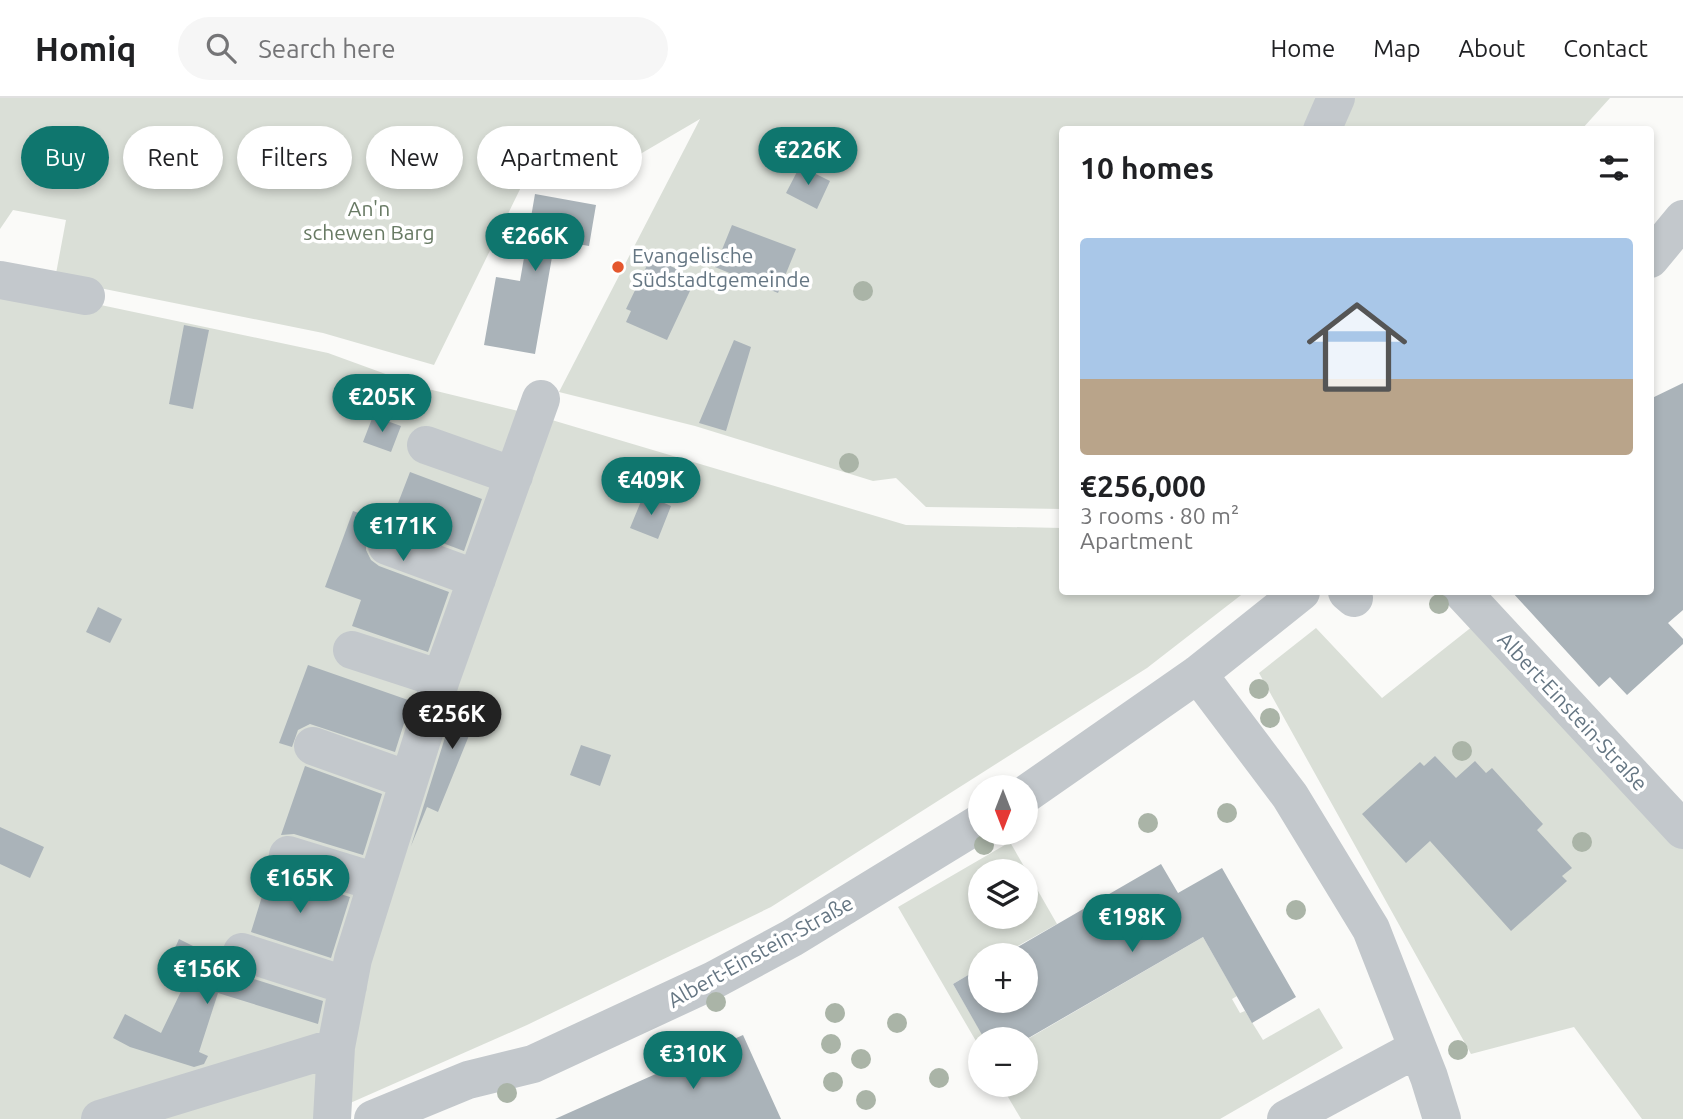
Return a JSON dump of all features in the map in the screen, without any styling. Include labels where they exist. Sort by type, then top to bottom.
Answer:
[{"type":"street","points":[[1324,126],[1336,98]]},
{"type":"street","points":[[1654,253],[1683,219]]},
{"type":"street","points":[[0,280],[86,296]]},
{"type":"street","points":[[332,1119],[336,1047],[348,986],[376,882],[442,679],[541,400]]},
{"type":"street","points":[[426,445],[514,477]]},
{"type":"street","points":[[387,546],[477,579]]},
{"type":"street","points":[[1038,786],[1198,674],[1297,595]]},
{"type":"street","name":"Albert-Einstein-Straße","points":[[1465,595],[1683,830]]},
{"type":"street","points":[[352,650],[442,679]]},
{"type":"street","points":[[1198,674],[1290,796],[1371,929],[1429,1077],[1442,1119]]},
{"type":"street","points":[[313,746],[408,780]]},
{"type":"street","name":"Albert-Einstein-Straße","points":[[373,1119],[468,1080],[533,1064],[714,980],[792,938],[968,830]]},
{"type":"street","points":[[288,855],[376,882]]},
{"type":"street","points":[[242,952],[348,986]]},
{"type":"street","points":[[100,1119],[336,1047]]},
{"type":"street","points":[[1286,1119],[1407,1054]]},
{"type":"green space","name":"An'n schewen Barg","points":[[0,98],[1610,98],[1585,126],[1059,126],[1059,509],[926,507],[896,478],[873,481],[695,426],[559,392],[700,119],[642,153],[642,126],[477,126],[477,189],[520,189],[434,365],[323,333],[55,279],[66,220],[13,210],[0,229]]},
{"type":"green space","points":[[0,289],[77,300],[328,353],[424,388],[535,415],[906,525],[1059,528],[1059,595],[1241,595],[1147,668],[979,775],[968,775],[968,782],[771,907],[527,1025],[313,1119],[0,1119]]},
{"type":"green space","points":[[1478,622],[1683,847],[1683,1119],[1642,1119],[1574,1027],[1471,1054],[1259,673],[1316,628],[1382,698]]},
{"type":"green space","points":[[1005,845],[1012,845],[1020,859],[981,859]]},
{"type":"green space","points":[[968,866],[968,929],[1038,929],[1038,891],[1057,924],[1023,943],[968,943],[968,975],[953,984],[978,1027],[968,1027],[898,907]]},
{"type":"green space","points":[[1203,937],[1237,996],[1232,999],[1240,1013],[1245,1011],[1263,1040],[1319,1008],[1343,1048],[1220,1119],[1021,1119],[1008,1097],[1038,1097],[1038,1033]]},
{"type":"building","points":[[800,166],[830,181],[817,209],[786,193]]},
{"type":"building","points":[[535,194],[596,205],[589,246],[555,240],[535,354],[484,345],[496,277],[520,281]]},
{"type":"building","points":[[732,225],[796,249],[778,293],[715,267]]},
{"type":"building","points":[[651,257],[696,278],[667,340],[626,322],[631,311],[626,309]]},
{"type":"building","points":[[184,325],[209,330],[193,409],[169,404]]},
{"type":"building","points":[[734,340],[751,347],[726,431],[699,423]]},
{"type":"building","points":[[1683,383],[1683,610],[1668,623],[1683,639],[1683,644],[1627,695],[1610,677],[1599,687],[1515,595],[1654,595],[1654,397]]},
{"type":"building","points":[[373,416],[401,426],[391,452],[363,442]]},
{"type":"building","points":[[410,472],[482,499],[464,551],[394,525],[383,525],[374,529],[366,539],[366,550],[371,560],[379,566],[449,592],[428,652],[352,626],[361,600],[325,587],[353,511],[390,524]]},
{"type":"building","points":[[644,494],[671,506],[658,539],[630,528]]},
{"type":"building","points":[[98,607],[122,619],[110,643],[86,632]]},
{"type":"building","points":[[308,665],[411,701],[395,752],[310,724],[298,730],[292,747],[279,743]]},
{"type":"building","points":[[459,693],[483,701],[438,812],[427,807],[411,846]]},
{"type":"building","points":[[581,745],[611,755],[600,786],[570,775]]},
{"type":"building","points":[[1435,756],[1456,778],[1475,761],[1486,773],[1492,768],[1543,824],[1537,830],[1572,868],[1562,876],[1567,881],[1511,931],[1430,841],[1406,863],[1362,814],[1420,762],[1424,766]]},
{"type":"building","points":[[305,766],[382,794],[363,855],[294,834],[281,835]]},
{"type":"building","points":[[0,827],[44,847],[30,878],[0,864]]},
{"type":"building","points":[[1161,864],[1178,893],[1222,868],[1296,997],[1252,1023],[1203,937],[1038,1032],[1038,1027],[978,1027],[970,1013],[1038,1013],[1038,943],[1024,943]]},
{"type":"building","points":[[271,867],[282,876],[350,897],[331,958],[251,932]]},
{"type":"building","points":[[179,939],[223,961],[235,973],[323,1001],[318,1024],[218,993],[199,1052],[208,1056],[204,1064],[194,1067],[130,1047],[113,1038],[125,1014],[161,1033],[186,981],[165,971]]},
{"type":"building","points":[[968,975],[968,1010],[953,984]]},
{"type":"building","points":[[743,1035],[781,1119],[555,1119]]},
{"type":"place","name":"Evangelische Südstadtgemeinde","points":[[618,267]]}]
